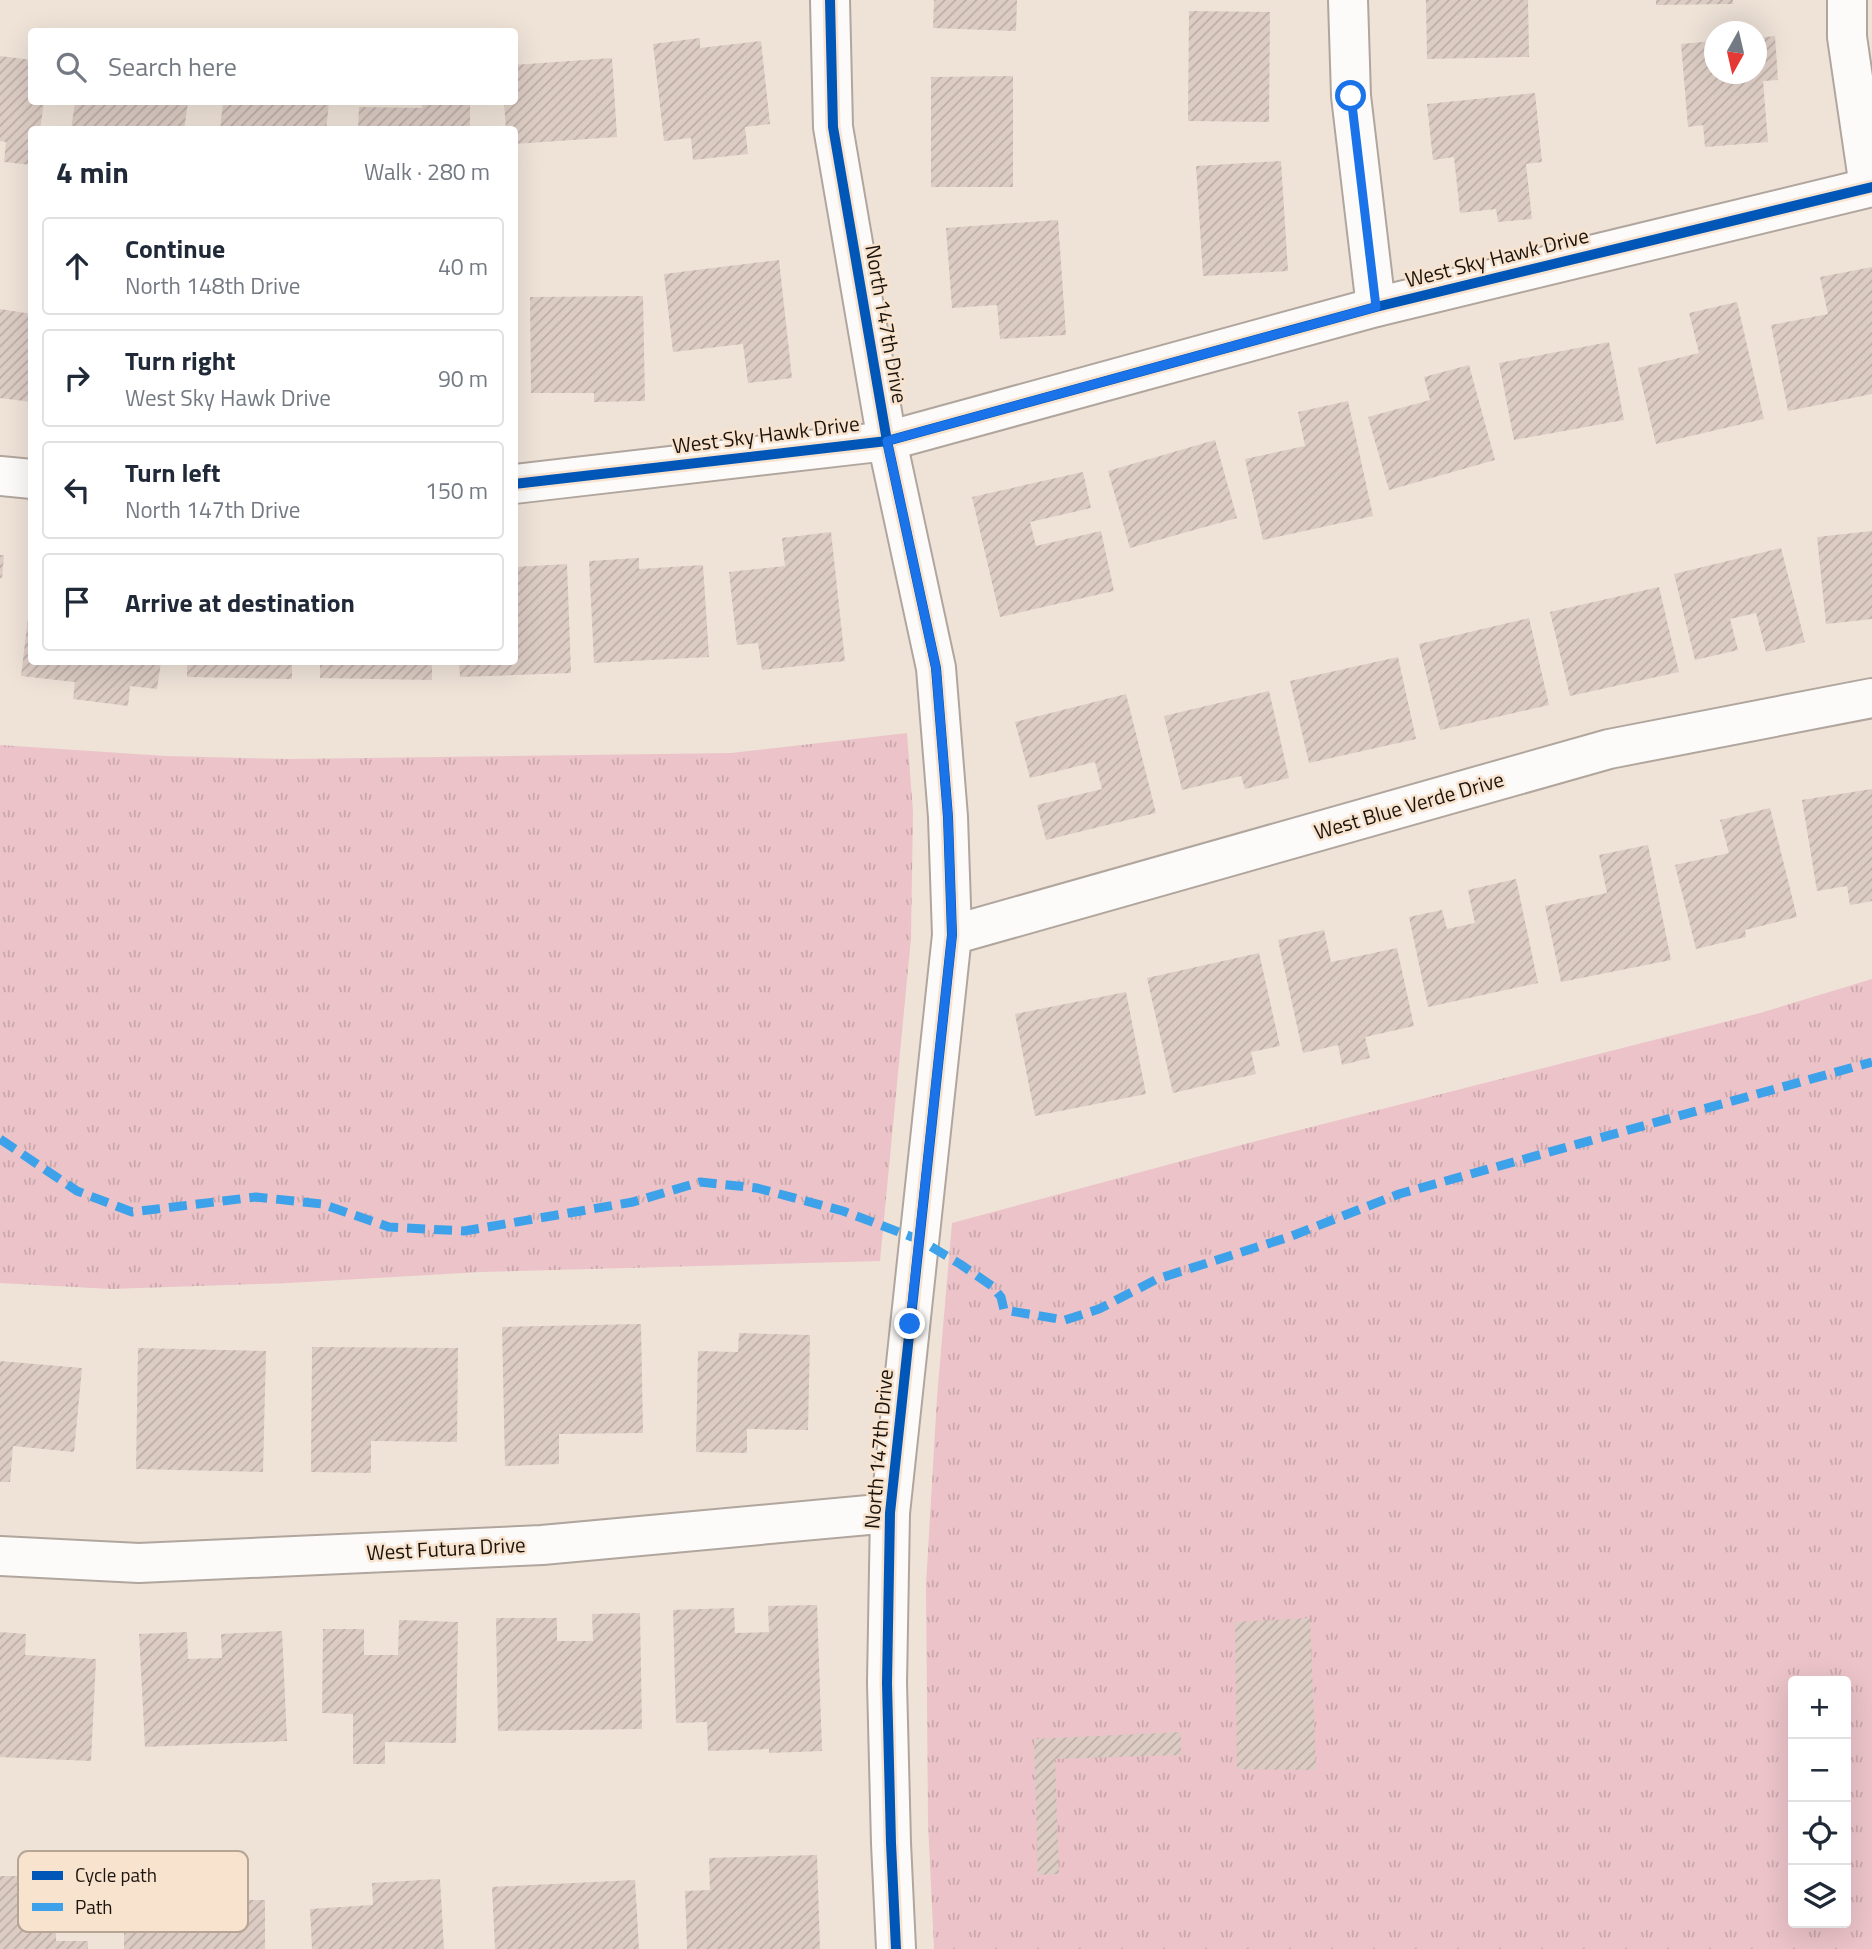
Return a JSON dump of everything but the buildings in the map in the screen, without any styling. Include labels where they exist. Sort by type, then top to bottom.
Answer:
[{"type":"street","name":"North 147th Drive","points":[[830,0],[833,127],[887,441],[936,668],[948,817],[952,935],[890,1513],[887,1683],[896,1949]]},
{"type":"street","points":[[1348,0],[1351,96],[1376,307]]},
{"type":"street","points":[[1847,0],[1846,37],[1871,187]]},
{"type":"street","name":"West Sky Hawk Drive","points":[[518,484],[887,441],[1376,307],[1871,187]]},
{"type":"street","points":[[0,476],[28,479]]},
{"type":"street","name":"West Blue Verde Drive","points":[[952,935],[1609,749],[1872,698]]},
{"type":"street","name":"West Futura Drive","points":[[0,1556],[139,1563],[514,1546],[890,1513]]},
{"type":"green space","points":[[907,733],[913,812],[911,938],[880,1261],[481,1272],[289,1283],[111,1289],[0,1283],[0,745],[166,756],[290,759],[731,753]]},
{"type":"green space","points":[[1872,979],[1872,1949],[934,1949],[928,1822],[926,1585],[937,1397],[952,1223],[1241,1145],[1760,1013]]},
{"type":"marked path","points":[[0,1139],[77,1191],[132,1212],[256,1197],[322,1204],[389,1227],[464,1231],[633,1202],[700,1182],[757,1188],[843,1211],[920,1240],[992,1286],[1001,1297],[1004,1310],[1065,1320],[1099,1309],[1157,1279],[1289,1237],[1399,1194],[1872,1062]]},
{"type":"cycle path","points":[[830,0],[833,127],[887,441],[936,668],[948,817],[952,935],[890,1513],[887,1683],[896,1949]]},
{"type":"cycle path","points":[[518,484],[887,441],[1376,307],[1872,187]]},
{"type":"route","points":[[910,1324],[952,935],[948,817],[936,668],[887,441],[1376,307],[1351,96]]}]
